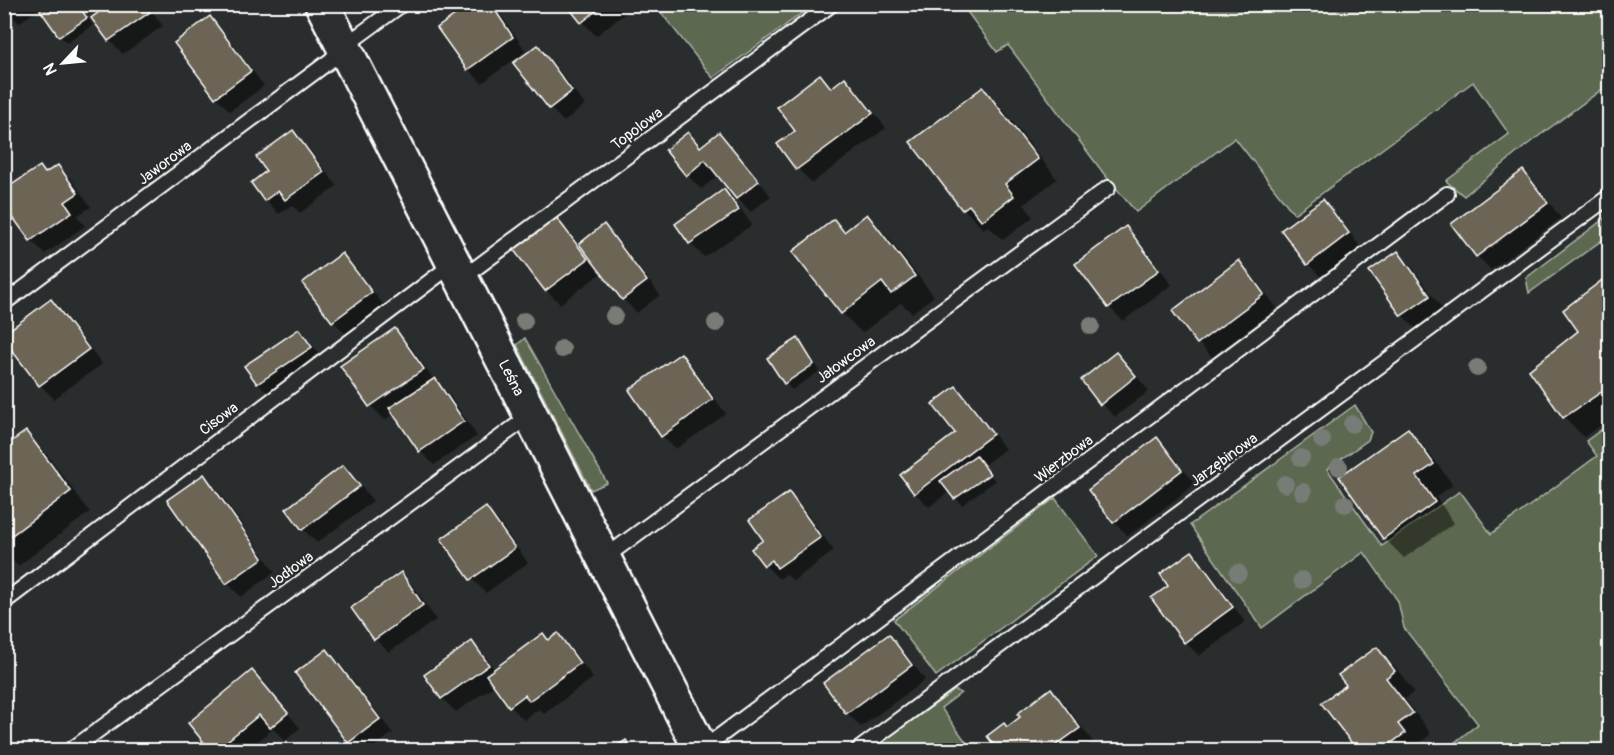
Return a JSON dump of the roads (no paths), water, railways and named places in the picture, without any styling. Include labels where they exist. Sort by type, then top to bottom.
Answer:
[{"type":"street","name":"Leśna","points":[[322,4],[701,750]]},
{"type":"lane","name":"Jaworowa","points":[[4,303],[331,60],[343,47],[402,4]]},
{"type":"lane","name":"Topolowa","points":[[457,272],[832,4]]},
{"type":"lane","name":"Jałowcowa","points":[[604,558],[1108,188]]},
{"type":"lane","name":"Wierzbowa","points":[[701,750],[1447,194]]},
{"type":"lane","name":"Jarzębinowa","points":[[858,750],[1610,196]]},
{"type":"lane","name":"Cisowa","points":[[4,602],[457,272]]},
{"type":"lane","name":"Jodłowa","points":[[71,750],[531,416]]}]
